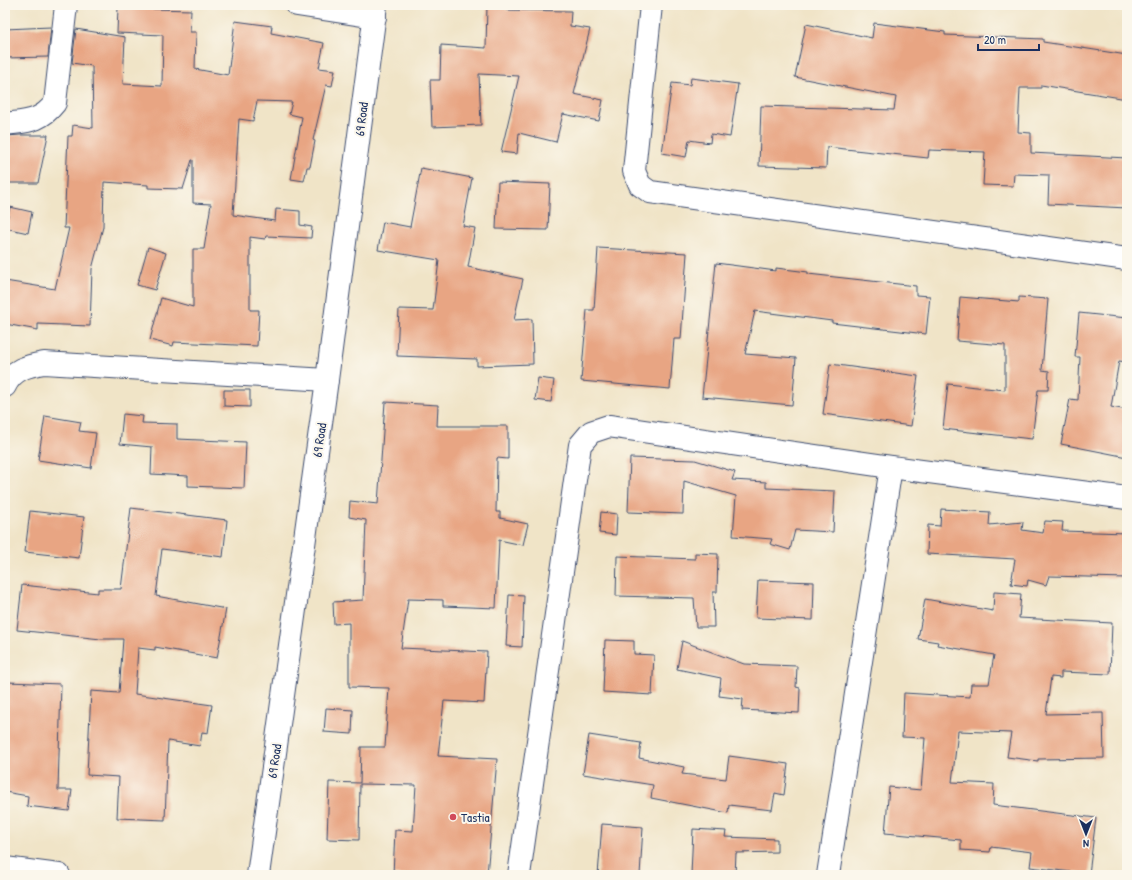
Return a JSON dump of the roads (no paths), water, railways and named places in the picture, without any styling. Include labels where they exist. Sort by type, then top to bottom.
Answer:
[{"type":"street","points":[[5,124],[33,120],[46,114],[55,102],[66,5]]},
{"type":"street","points":[[297,5],[375,11]]},
{"type":"street","points":[[652,5],[634,171],[640,185],[650,192],[1127,259]]},
{"type":"street","name":"69 Road","points":[[258,875],[327,380],[375,11]]},
{"type":"street","points":[[5,386],[16,372],[27,366],[44,364],[327,380]]},
{"type":"street","points":[[519,875],[580,445],[591,432],[609,426],[891,467],[1127,498]]},
{"type":"street","points":[[828,875],[891,467]]},
{"type":"street","points":[[5,868],[59,875]]},
{"type":"place","name":"Tastia","points":[[453,817]]}]
